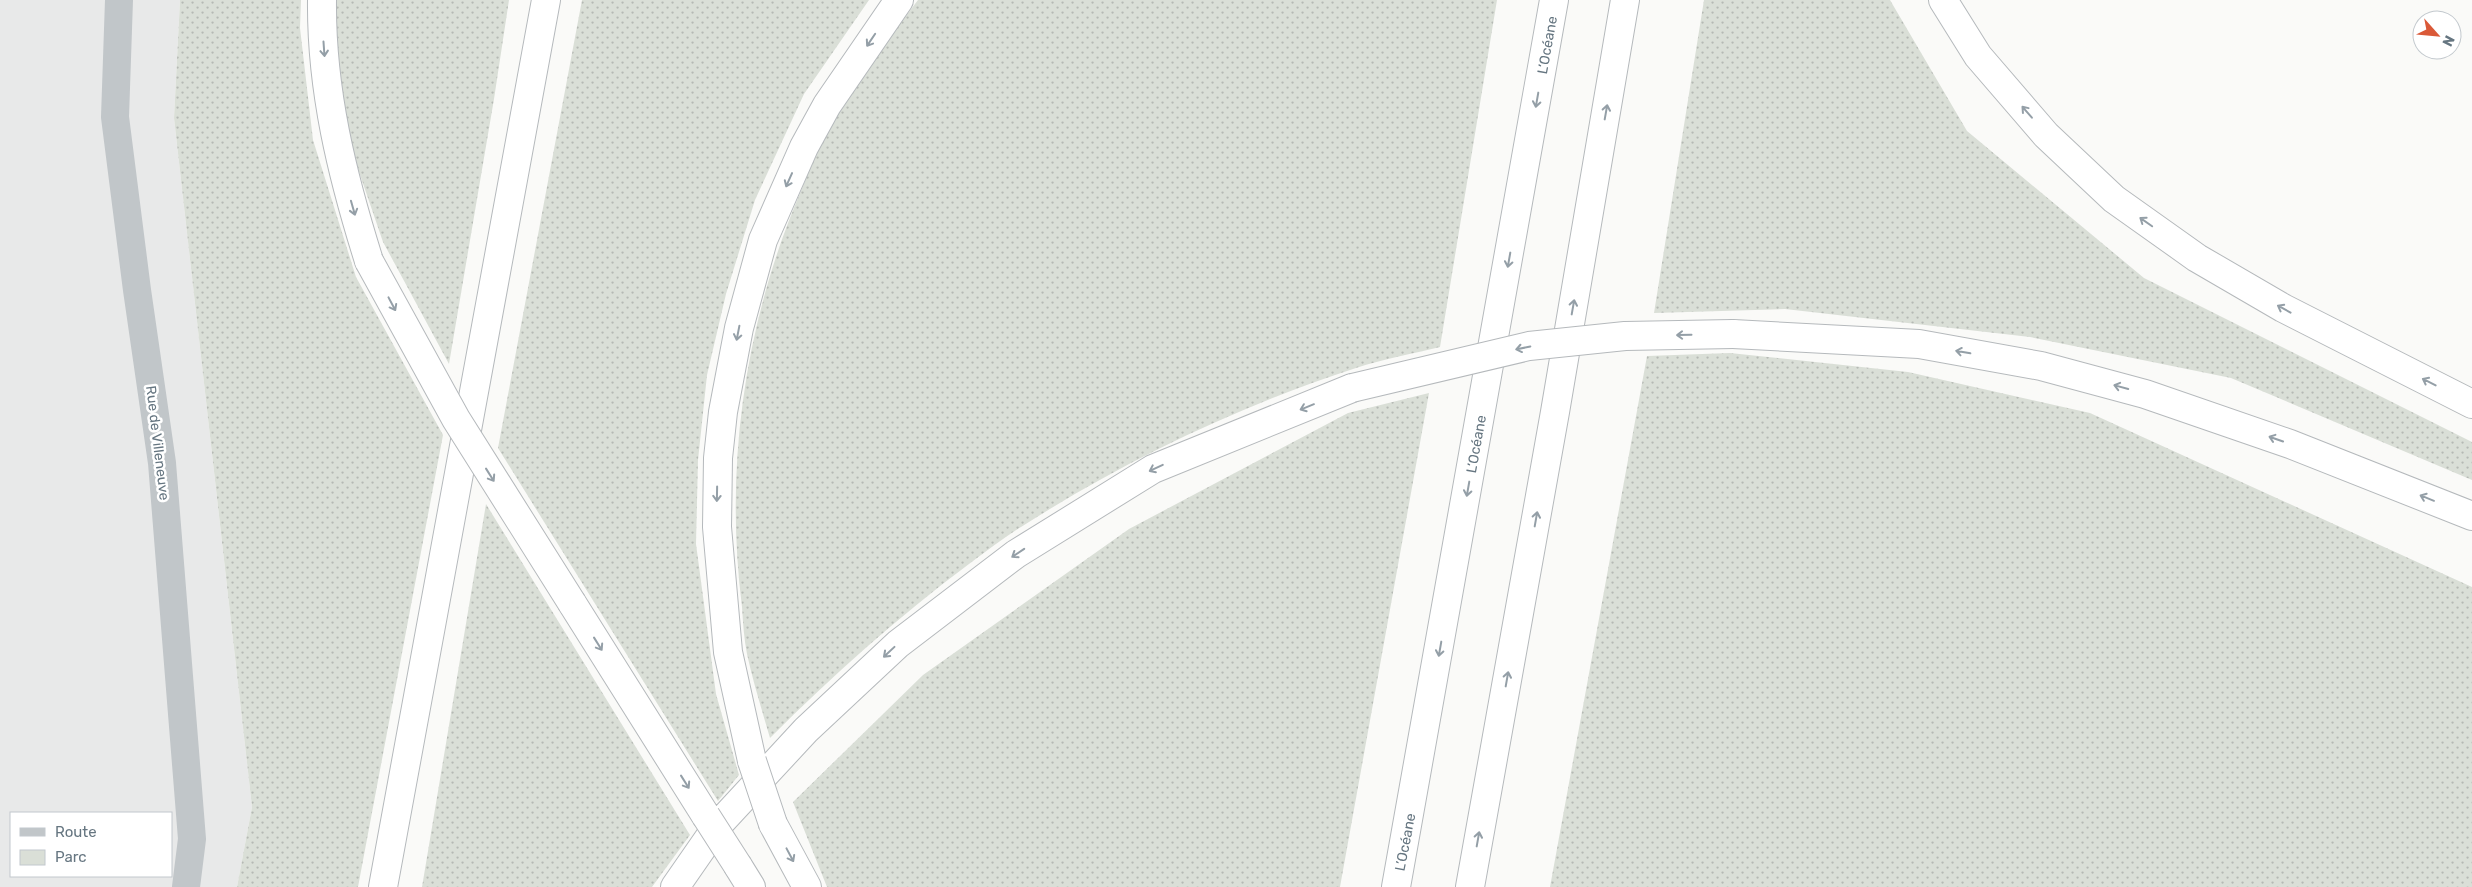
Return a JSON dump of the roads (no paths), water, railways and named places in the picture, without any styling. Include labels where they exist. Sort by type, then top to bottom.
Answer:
[{"type":"highway","points":[[322,0],[323,49],[332,126],[369,261],[456,419],[744,877]]},
{"type":"highway","points":[[383,887],[546,0]]},
{"type":"highway","points":[[807,887],[773,824],[752,760],[728,652],[717,527],[718,458],[738,328],[763,240],[804,147],[827,105],[899,0]]},
{"type":"highway","name":"L’Océane","points":[[1396,887],[1554,0]]},
{"type":"highway","points":[[1470,887],[1557,402],[1626,0]]},
{"type":"highway","points":[[1943,0],[1978,56],[2040,128],[2114,199],[2197,258],[2283,308],[2472,404]]},
{"type":"highway","points":[[675,887],[718,825],[806,730],[898,644],[1016,554],[1152,469],[1352,388],[1528,346],[1625,336],[1733,334],[1919,344],[2040,366],[2145,394],[2290,444],[2472,516]]},
{"type":"street","name":"Rue de Villeneuve","points":[[119,0],[115,116],[137,290],[162,462],[192,839],[186,887]]}]
